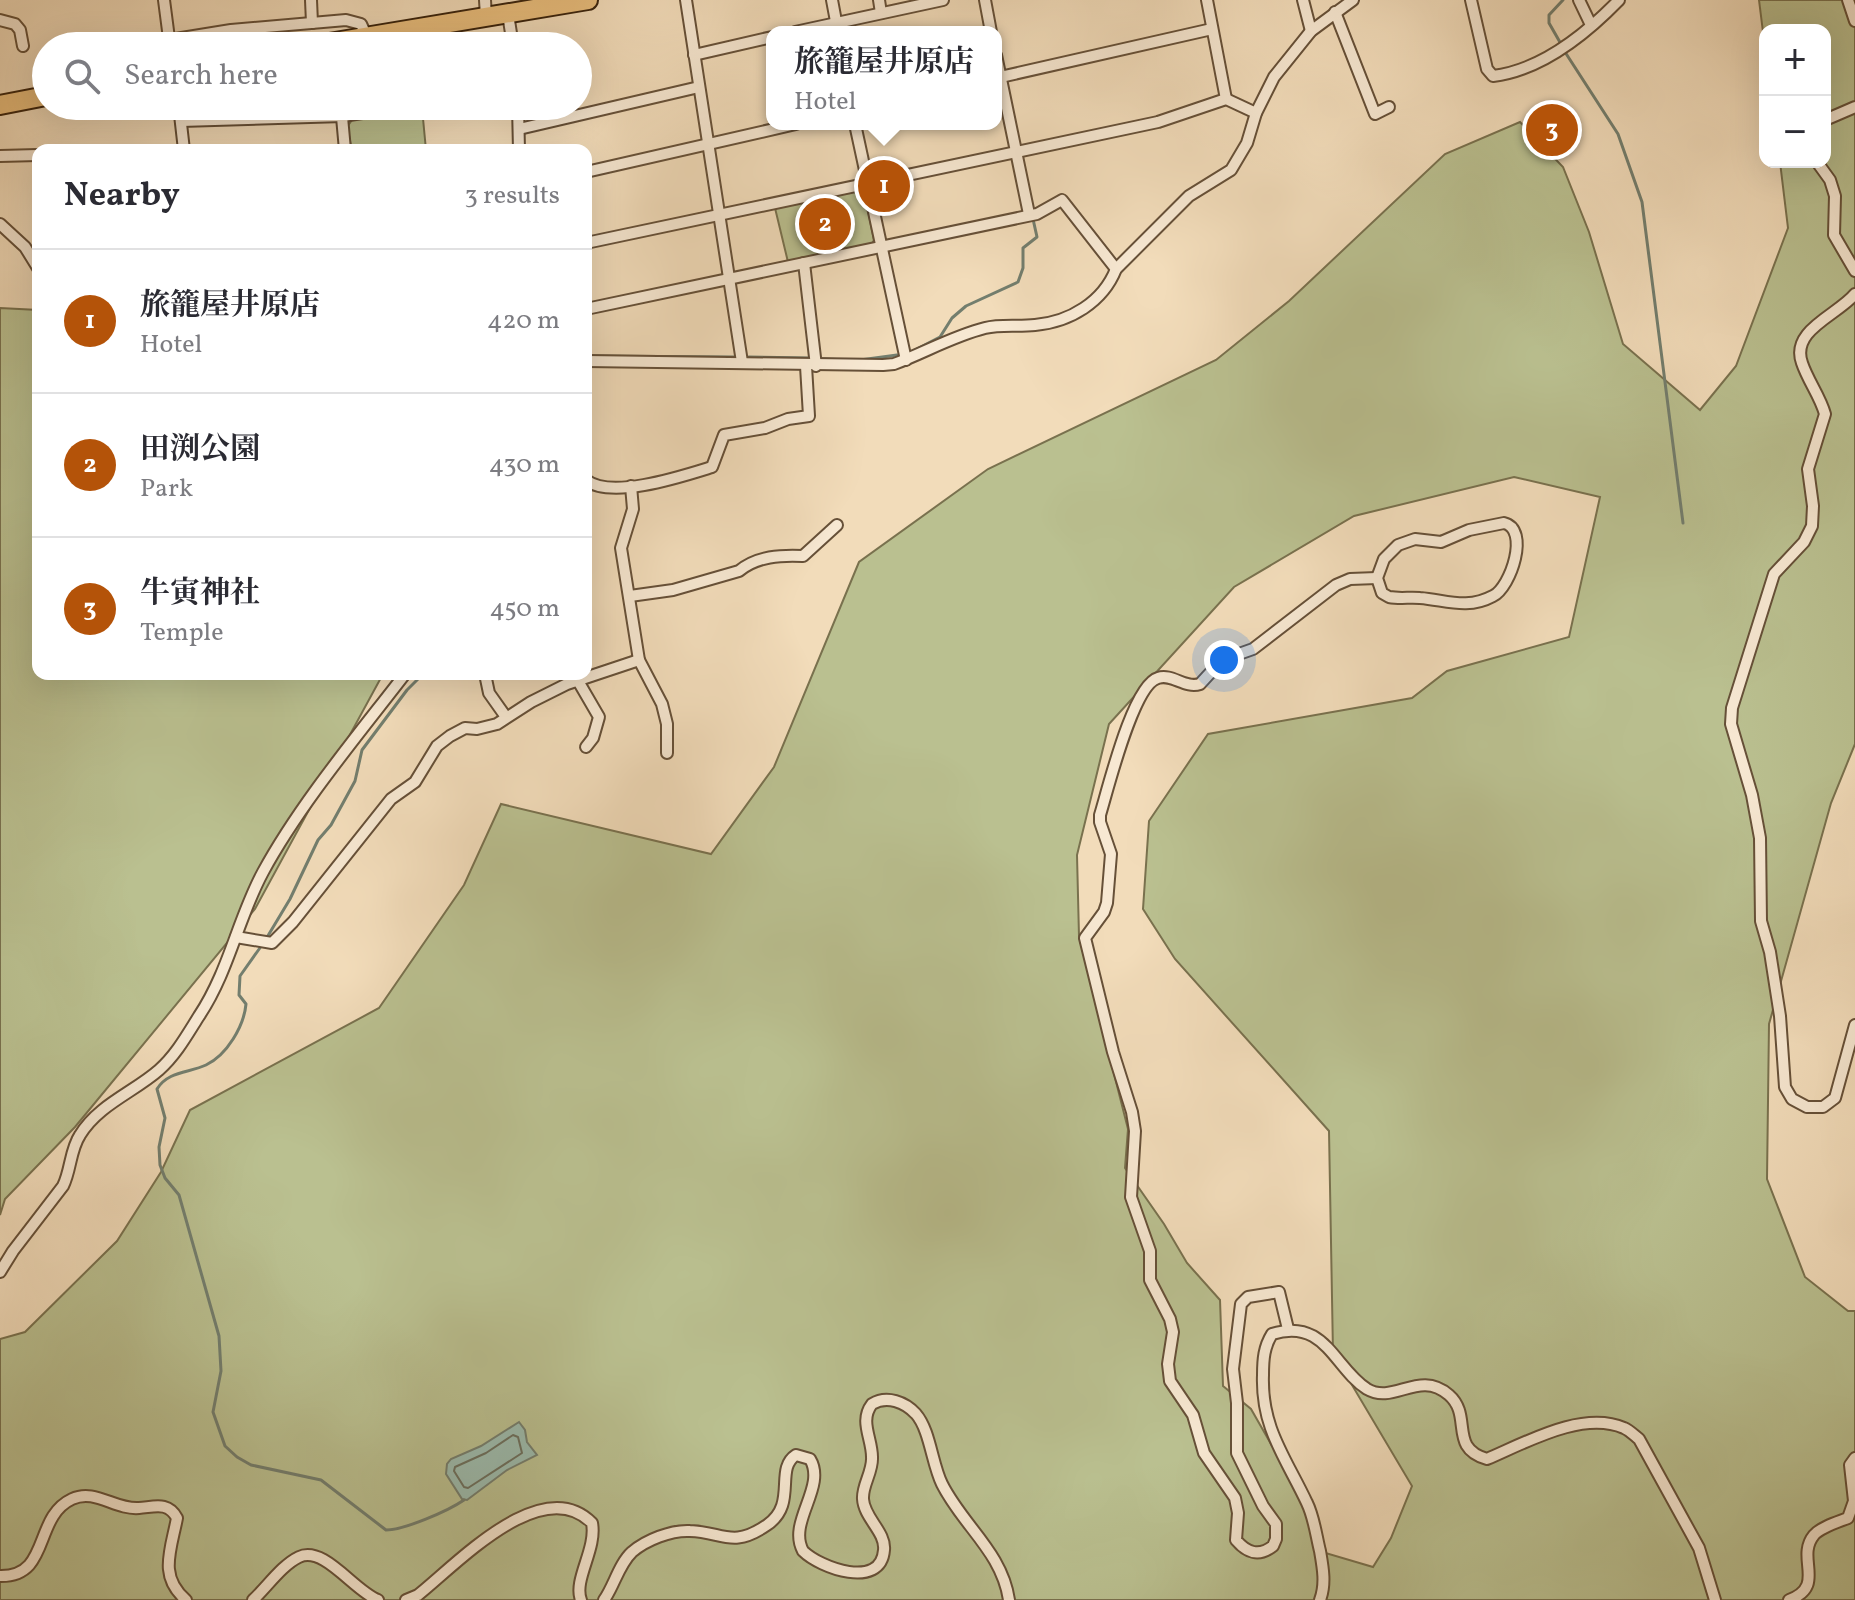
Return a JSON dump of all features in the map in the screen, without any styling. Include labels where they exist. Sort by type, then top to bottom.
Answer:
[{"type":"highway","points":[[388,32],[486,9],[508,14],[588,0]]},
{"type":"highway","points":[[0,93],[32,87]]},
{"type":"highway","points":[[0,105],[32,99]]},
{"type":"street","points":[[164,0],[168,32]]},
{"type":"street","points":[[311,0],[312,23]]},
{"type":"street","points":[[686,0],[742,362]]},
{"type":"street","points":[[832,0],[837,26]]},
{"type":"street","points":[[879,0],[881,13]]},
{"type":"street","points":[[840,26],[881,13],[943,0]]},
{"type":"street","points":[[985,0],[990,26]]},
{"type":"street","points":[[1207,0],[1226,99]]},
{"type":"street","points":[[1303,0],[1311,31]]},
{"type":"street","points":[[592,361],[883,365],[906,360],[962,335],[989,327],[1035,325],[1063,319],[1101,295],[1116,269],[1189,196],[1231,170],[1247,143],[1256,113],[1274,77],[1311,31],[1353,0]]},
{"type":"street","points":[[1471,0],[1487,69],[1493,76],[1522,70],[1559,50],[1619,0]]},
{"type":"street","points":[[1579,0],[1591,25]]},
{"type":"street","points":[[1848,0],[1855,21]]},
{"type":"street","points":[[1335,12],[1375,114],[1389,107]]},
{"type":"street","points":[[508,14],[511,32]]},
{"type":"street","points":[[0,20],[15,24],[20,30],[23,46]]},
{"type":"street","points":[[244,32],[350,20],[361,24],[365,32]]},
{"type":"street","points":[[1002,77],[1212,29]]},
{"type":"street","points":[[694,55],[766,38]]},
{"type":"street","points":[[592,112],[699,87]]},
{"type":"street","points":[[1002,94],[1029,214]]},
{"type":"street","points":[[592,242],[1158,122],[1226,99],[1256,113]]},
{"type":"street","points":[[1831,117],[1855,107]]},
{"type":"street","points":[[183,144],[181,121],[197,120]]},
{"type":"street","points":[[343,120],[345,144]]},
{"type":"street","points":[[519,120],[519,144]]},
{"type":"street","points":[[519,129],[558,120]]},
{"type":"street","points":[[592,171],[770,130]]},
{"type":"street","points":[[856,130],[906,360]]},
{"type":"street","points":[[0,156],[32,155]]},
{"type":"street","points":[[1821,168],[1830,180],[1835,196],[1834,235],[1855,271]]},
{"type":"street","points":[[592,308],[1037,214],[1062,200],[1116,269]]},
{"type":"street","points":[[0,224],[25,247],[32,258]]},
{"type":"street","points":[[592,484],[631,486],[712,467],[721,439],[730,432],[765,428],[788,419],[809,416],[811,366],[804,263]]},
{"type":"street","points":[[1854,1033],[1846,1051],[1835,1098],[1823,1107],[1807,1107],[1792,1099],[1785,1087],[1778,1003],[1770,952],[1761,921],[1760,838],[1752,795],[1731,724],[1732,708],[1774,574],[1804,542],[1812,526],[1808,469],[1825,414],[1801,362],[1799,349],[1807,333],[1848,303],[1855,294]]},
{"type":"street","points":[[631,486],[633,509],[621,548],[639,660],[662,704],[667,724],[667,753]]},
{"type":"street","points":[[1504,523],[1511,525],[1517,535],[1508,580],[1501,590],[1488,598],[1456,604],[1389,597],[1382,593],[1377,578],[1389,553],[1406,541],[1422,538],[1441,542],[1469,530],[1504,523]]},
{"type":"street","points":[[630,596],[673,590],[739,571],[747,565],[774,557],[803,556],[837,525]]},
{"type":"street","points":[[1288,1329],[1279,1292],[1248,1297],[1241,1304],[1233,1369],[1237,1453],[1263,1506],[1276,1524],[1277,1532],[1273,1546],[1261,1553],[1253,1553],[1236,1540],[1238,1513],[1235,1498],[1204,1453],[1193,1415],[1170,1381],[1168,1364],[1173,1332],[1170,1319],[1150,1280],[1150,1251],[1131,1197],[1135,1131],[1132,1112],[1101,1007],[1085,938],[1107,903],[1111,854],[1100,815],[1132,712],[1150,682],[1168,677],[1195,686],[1222,660],[1253,649],[1336,585],[1350,579],[1377,578]]},
{"type":"street","points":[[592,673],[639,660]]},
{"type":"street","points":[[0,1272],[63,1186],[80,1133],[122,1094],[158,1070],[171,1057],[214,992],[248,905],[277,848],[400,680]]},
{"type":"street","points":[[486,680],[489,693],[506,717]]},
{"type":"street","points":[[236,937],[272,943],[293,922],[391,799],[415,782],[437,746],[450,736],[465,728],[477,729],[497,724],[572,680]]},
{"type":"street","points":[[577,680],[599,717],[593,738],[586,747]]},
{"type":"street","points":[[1320,1600],[1324,1579],[1313,1519],[1309,1505],[1275,1444],[1264,1404],[1263,1353],[1272,1334],[1288,1329],[1313,1337],[1329,1347],[1359,1383],[1370,1391],[1381,1395],[1419,1384],[1437,1387],[1451,1397],[1459,1409],[1466,1447],[1474,1455],[1487,1459],[1562,1427],[1579,1423],[1623,1427],[1639,1439],[1699,1548],[1715,1600]]},
{"type":"street","points":[[604,1600],[632,1553],[657,1538],[674,1532],[691,1531],[725,1539],[739,1538],[764,1528],[783,1507],[787,1466],[796,1455],[810,1459],[815,1473],[798,1535],[803,1551],[824,1564],[854,1573],[873,1569],[882,1559],[884,1545],[863,1499],[872,1456],[865,1419],[872,1404],[887,1399],[906,1406],[920,1420],[940,1481],[999,1564],[1007,1582],[1009,1600]]},
{"type":"street","points":[[1789,1600],[1801,1596],[1809,1582],[1808,1549],[1815,1534],[1848,1518],[1854,1501],[1850,1465],[1855,1458]]},
{"type":"street","points":[[0,1576],[11,1576],[24,1570],[36,1559],[47,1524],[58,1509],[70,1500],[92,1496],[123,1507],[166,1506],[173,1511],[177,1518],[168,1574],[186,1600]]},
{"type":"street","points":[[406,1600],[418,1595],[500,1528],[557,1507],[572,1509],[585,1515],[592,1523],[593,1544],[578,1592],[581,1600]]},
{"type":"street","points":[[253,1600],[290,1563],[308,1554],[320,1556],[362,1592],[378,1600]]},
{"type":"green space","points":[[1759,0],[1855,0],[1855,744],[1831,803],[1769,1024],[1767,1179],[1805,1277],[1848,1311],[1855,1311],[1855,1600],[0,1600],[0,1339],[25,1332],[117,1241],[161,1172],[190,1110],[379,1008],[464,885],[501,804],[711,854],[774,767],[859,562],[988,469],[1216,360],[1289,301],[1445,154],[1520,122],[1563,167],[1589,232],[1623,344],[1700,410],[1736,366],[1788,228],[1781,168],[1831,168],[1831,24],[1762,24]],"holes":[[[1514,477],[1600,497],[1569,637],[1447,671],[1412,698],[1208,734],[1149,821],[1143,909],[1175,959],[1329,1131],[1333,1353],[1412,1486],[1391,1538],[1373,1567],[1322,1552],[1298,1491],[1251,1409],[1223,1386],[1220,1300],[1187,1263],[1125,1168],[1128,1129],[1079,936],[1077,855],[1109,724],[1234,587],[1354,516]]]},
{"type":"green space","points":[[352,120],[423,120],[425,144],[351,144],[347,127]]},
{"type":"green space","points":[[858,189],[864,191],[874,240],[872,244],[788,262],[775,208]]},
{"type":"green space","points":[[0,308],[32,310],[32,680],[380,680],[255,909],[75,1127],[5,1199],[0,1215]]},
{"type":"water","points":[[519,1422],[525,1430],[527,1442],[537,1455],[507,1470],[467,1500],[462,1499],[446,1474],[447,1464]]},
{"type":"waterway","points":[[1561,44],[1549,23],[1549,15],[1563,0]]},
{"type":"waterway","points":[[1565,52],[1618,134],[1642,202],[1683,523]]},
{"type":"waterway","points":[[913,351],[940,337],[952,318],[966,306],[1018,282],[1023,268],[1023,248],[1037,237],[1033,219]]},
{"type":"waterway","points":[[860,360],[897,355]]},
{"type":"waterway","points":[[592,356],[737,357]]},
{"type":"waterway","points":[[749,357],[810,358]]},
{"type":"waterway","points":[[820,359],[852,360]]},
{"type":"waterway","points":[[266,939],[290,899],[318,840],[331,825],[355,781],[362,750],[417,680]]},
{"type":"waterway","points":[[262,945],[240,976],[239,995],[246,1004],[245,1013],[227,1047],[206,1065],[173,1076],[157,1089],[165,1118],[159,1147],[160,1165],[165,1178],[179,1195],[219,1336],[221,1371],[213,1412],[225,1446],[251,1465],[321,1480],[386,1530],[426,1519],[464,1500]]},
{"type":"place","name":"牛寅神社","points":[[1552,130]]},
{"type":"place","name":"旅籠屋井原店","points":[[884,186]]},
{"type":"place","name":"田渕公園","points":[[825,224]]}]
